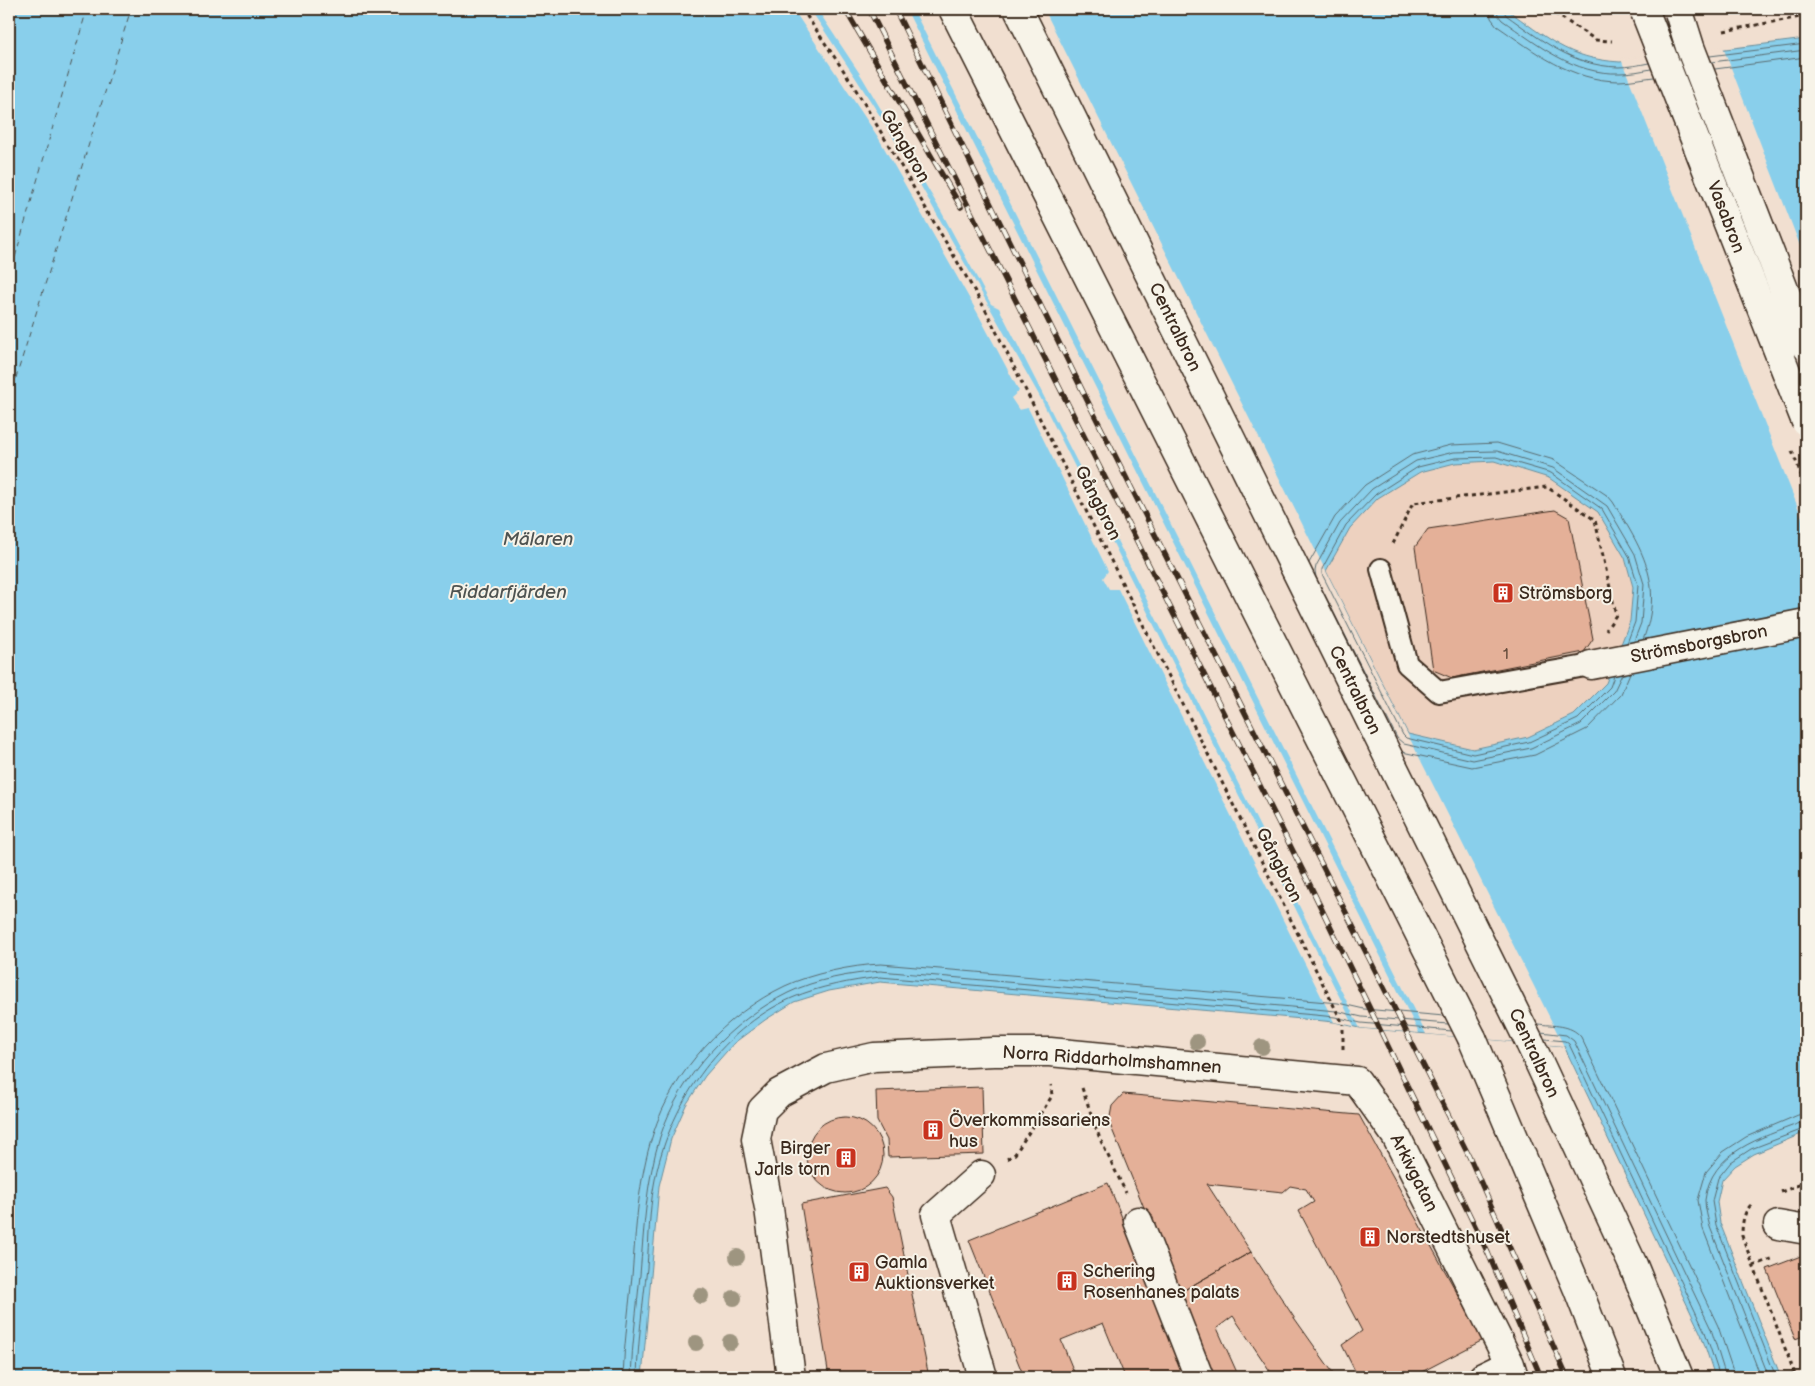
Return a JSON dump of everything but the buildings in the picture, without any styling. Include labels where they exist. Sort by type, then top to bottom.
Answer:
[{"type":"main road","points":[[952,9],[1472,1038],[1578,1287],[1612,1377]]},
{"type":"main road","name":"Centralbron","points":[[1018,9],[1530,1043],[1633,1265],[1679,1377]]},
{"type":"main road","name":"Vasabron","points":[[1645,12],[1806,422]]},
{"type":"main road","name":"Vasabron","points":[[1679,12],[1690,47],[1806,346]]},
{"type":"main road","name":"Strömsborgsbron","points":[[1585,666],[1806,623]]},
{"type":"main road","name":"Norra Riddarholmshamnen","points":[[791,1377],[769,1208],[756,1139],[762,1110],[779,1093],[826,1068],[874,1057],[994,1052],[1070,1054],[1356,1081]]},
{"type":"main road","name":"Arkivgatan","points":[[1356,1081],[1396,1136],[1512,1371]]},
{"type":"main road","points":[[981,1175],[936,1215],[983,1377]]},
{"type":"main road","points":[[1138,1221],[1199,1377]]},
{"type":"main road","points":[[1778,1225],[1801,1229],[1806,1227]]},
{"type":"main road","points":[[1483,1377],[1512,1371]]},
{"type":"lane","points":[[1380,569],[1407,664],[1439,692],[1585,666]]},
{"type":"path","name":"Gångbron","points":[[802,9],[856,90],[984,308],[1343,1024]]},
{"type":"path","points":[[1548,9],[1596,40],[1612,41]]},
{"type":"path","points":[[1606,9],[1610,13]]},
{"type":"path","points":[[1724,30],[1806,16]]},
{"type":"path","points":[[1380,569],[1413,504],[1547,488],[1595,520],[1616,615],[1585,666]]},
{"type":"path","points":[[1070,1054],[1100,1139],[1138,1221]]},
{"type":"path","points":[[1015,1154],[1052,1096]]},
{"type":"path","points":[[1753,1266],[1796,1377]]},
{"type":"shaded area","name":"Strömsborg","points":[[1494,461],[1549,478],[1598,512],[1625,558],[1633,587],[1630,621],[1606,683],[1574,715],[1528,737],[1473,749],[1408,734],[1326,571],[1350,528],[1378,498],[1420,472],[1455,463]]},
{"type":"water","name":"Riddarfjärden","points":[[9,9],[1506,9],[1558,45],[1586,56],[1620,62],[1806,39],[1806,1132],[1754,1154],[1735,1166],[1722,1180],[1717,1202],[1720,1223],[1781,1377],[1715,1377],[1701,1334],[1564,1046],[1360,1028],[1314,1020],[880,982],[829,991],[794,1002],[765,1020],[734,1043],[705,1076],[686,1105],[671,1139],[659,1186],[642,1377],[9,1377]],"holes":[[[1494,461],[1549,478],[1598,512],[1625,558],[1633,587],[1630,621],[1606,683],[1574,715],[1528,737],[1473,749],[1408,734],[1326,571],[1350,528],[1378,498],[1420,472],[1455,463]]]},
{"type":"pier","points":[[793,9],[810,9],[889,130],[1040,397],[1354,1026],[1334,1022],[1118,589],[1109,589],[1103,578],[1108,571],[1028,408],[1019,410],[1011,398],[1019,391],[977,312],[878,137]]},
{"type":"pier","points":[[817,9],[906,9],[1419,1033],[1360,1028],[999,308],[991,304],[941,211],[862,77]]},
{"type":"pier","points":[[913,9],[1044,9],[1564,1046],[1426,1034]]},
{"type":"pier","points":[[1723,47],[1806,261],[1806,528],[1621,59]]},
{"type":"ferry route","points":[[9,278],[87,9]]},
{"type":"ferry route","points":[[9,400],[131,9]]},
{"type":"railway","points":[[845,9],[961,207]]},
{"type":"railway","points":[[869,9],[1310,885],[1488,1253],[1541,1377]]},
{"type":"railway","points":[[895,9],[1090,406],[1469,1156],[1567,1377]]},
{"type":"place","name":"Strömsborg","points":[[1503,593]]},
{"type":"place","name":"Överkommissariens hus","points":[[933,1130]]},
{"type":"place","name":"Birger Jarls torn","points":[[846,1158]]},
{"type":"place","name":"Norstedtshuset","points":[[1370,1237]]},
{"type":"place","name":"Gamla Auktionsverket","points":[[859,1272]]},
{"type":"place","name":"Schering Rosenhanes palats","points":[[1067,1281]]},
{"type":"water label","name":"Mälaren","points":[[538,539]]}]
